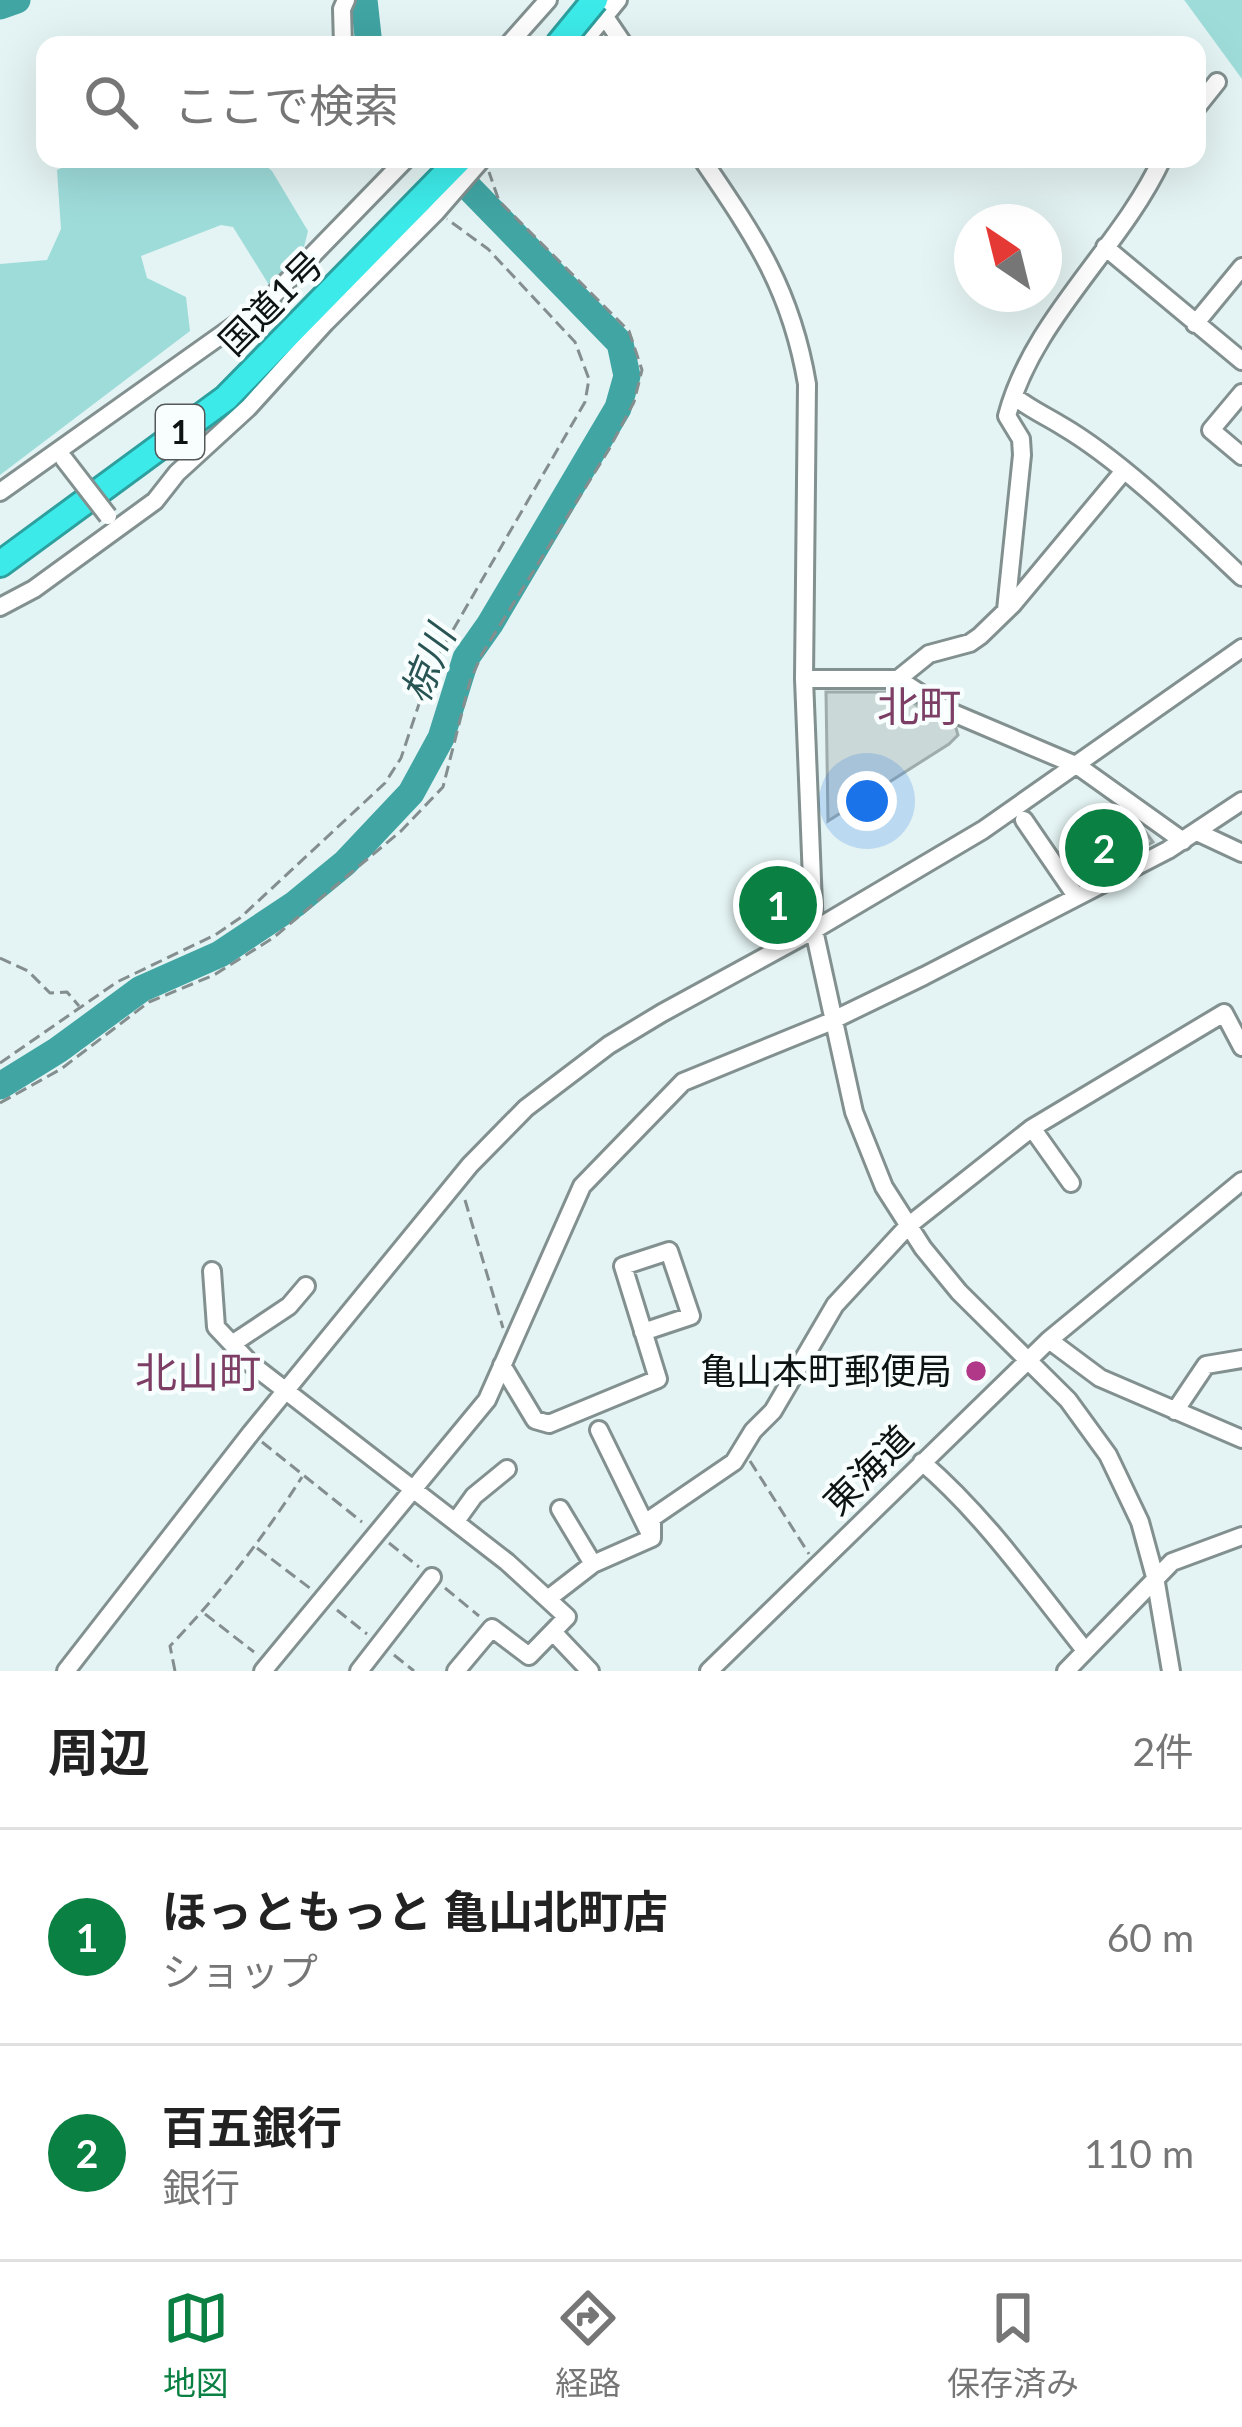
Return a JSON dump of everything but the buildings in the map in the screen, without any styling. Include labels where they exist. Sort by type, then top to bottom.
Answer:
[{"type":"highway","points":[[567,36],[598,6]]},
{"type":"highway","name":"国道1号","points":[[0,564],[226,398],[344,280],[467,168]]},
{"type":"street","points":[[343,36],[346,0]]},
{"type":"street","points":[[516,36],[548,0]]},
{"type":"street","points":[[585,36],[598,6],[618,0]]},
{"type":"street","points":[[598,6],[618,36]]},
{"type":"street","points":[[1206,96],[1217,82]]},
{"type":"street","points":[[0,492],[61,454],[265,304],[394,168]]},
{"type":"street","points":[[0,607],[34,589],[112,523],[154,501],[177,473],[248,408],[469,168]]},
{"type":"street","points":[[708,168],[766,255],[781,285],[801,352],[809,422],[804,679],[814,930],[862,1138],[884,1187],[941,1271],[1068,1400],[1108,1455],[1140,1522],[1171,1671]]},
{"type":"street","points":[[1006,610],[1022,455],[1021,439],[1006,416],[1030,360],[1157,168]]},
{"type":"street","points":[[1105,247],[1242,361]]},
{"type":"street","points":[[1195,324],[1242,267]]},
{"type":"street","points":[[1242,393],[1211,430],[1242,456]]},
{"type":"street","points":[[1015,397],[1123,472],[1242,577]]},
{"type":"street","points":[[61,454],[112,523]]},
{"type":"street","points":[[898,679],[928,654],[970,643],[1006,610],[1123,472]]},
{"type":"street","points":[[66,1671],[454,1183],[526,1108],[610,1045],[983,830],[1242,648]]},
{"type":"street","points":[[804,679],[898,679],[946,710],[1078,766],[1190,837],[1242,853]]},
{"type":"street","points":[[266,1667],[487,1400],[582,1186],[683,1082],[835,1019],[1190,837],[1242,801]]},
{"type":"street","points":[[1024,820],[1076,896]]},
{"type":"street","points":[[652,1538],[652,1517],[734,1462],[773,1411],[835,1305],[908,1226],[1032,1128],[1224,1012],[1242,1047]]},
{"type":"street","points":[[1032,1128],[1071,1183]]},
{"type":"street","name":"東海道","points":[[709,1671],[1049,1340],[1242,1181]]},
{"type":"street","points":[[502,1365],[535,1420],[549,1424],[658,1379],[643,1332],[623,1266],[669,1251],[691,1316],[643,1332]]},
{"type":"street","points":[[212,1271],[216,1327],[232,1344],[456,1521],[567,1617],[529,1656],[492,1628],[456,1671]]},
{"type":"street","points":[[232,1344],[289,1306],[306,1286]]},
{"type":"street","points":[[1049,1340],[1100,1378],[1242,1438]]},
{"type":"street","points":[[1174,1411],[1206,1365],[1242,1359]]},
{"type":"street","points":[[599,1430],[652,1538]]},
{"type":"street","points":[[922,1462],[996,1538],[1084,1648]]},
{"type":"street","points":[[456,1521],[474,1496],[507,1469]]},
{"type":"street","points":[[560,1509],[593,1564]]},
{"type":"street","points":[[1066,1671],[1172,1562],[1242,1536]]},
{"type":"street","points":[[549,1598],[593,1564],[652,1538]]},
{"type":"street","points":[[358,1671],[432,1577]]},
{"type":"street","points":[[554,1633],[590,1671]]},
{"type":"path","points":[[0,1103],[61,1070],[148,1002],[214,975],[274,938],[343,884],[443,787],[470,681],[482,654],[608,451],[634,402],[643,370],[629,331],[500,201],[478,168]]},
{"type":"path","points":[[0,1063],[118,982],[240,918],[385,783],[400,758],[431,668],[584,401],[589,380],[585,363],[566,329],[440,205]]},
{"type":"path","points":[[0,958],[28,971],[50,993],[72,995],[80,1007]]},
{"type":"path","points":[[454,1183],[469,1204],[497,1319],[512,1344]]},
{"type":"path","points":[[251,1433],[374,1532]]},
{"type":"path","points":[[739,1453],[754,1464],[817,1566]]},
{"type":"path","points":[[175,1671],[170,1646],[256,1547],[303,1476]]},
{"type":"path","points":[[256,1547],[322,1597]]},
{"type":"path","points":[[203,1612],[266,1667]]},
{"type":"shaded area","points":[[1242,0],[1242,79],[1185,1]]},
{"type":"shaded area","points":[[268,168],[308,231],[300,263],[269,285],[233,227],[221,225],[141,256],[147,278],[186,297],[190,331],[0,475],[0,264],[47,260],[61,229],[57,170]]},
{"type":"waterway","points":[[0,6],[17,0]]},
{"type":"waterway","name":"椋川","points":[[364,0],[368,36]]},
{"type":"waterway","name":"椋川","points":[[0,1086],[141,989],[220,954],[295,904],[345,863],[411,793],[441,738],[466,658],[618,408],[627,376],[620,343],[450,168]]},
{"type":"place","name":"百五銀行","points":[[1104,848]]},
{"type":"place","name":"ほっともっと 亀山北町店","points":[[778,905]]},
{"type":"place","name":"亀山本町郵便局","points":[[976,1371]]},
{"type":"district","name":"北町","points":[[919,707]]},
{"type":"district","name":"北山町","points":[[198,1373]]}]
